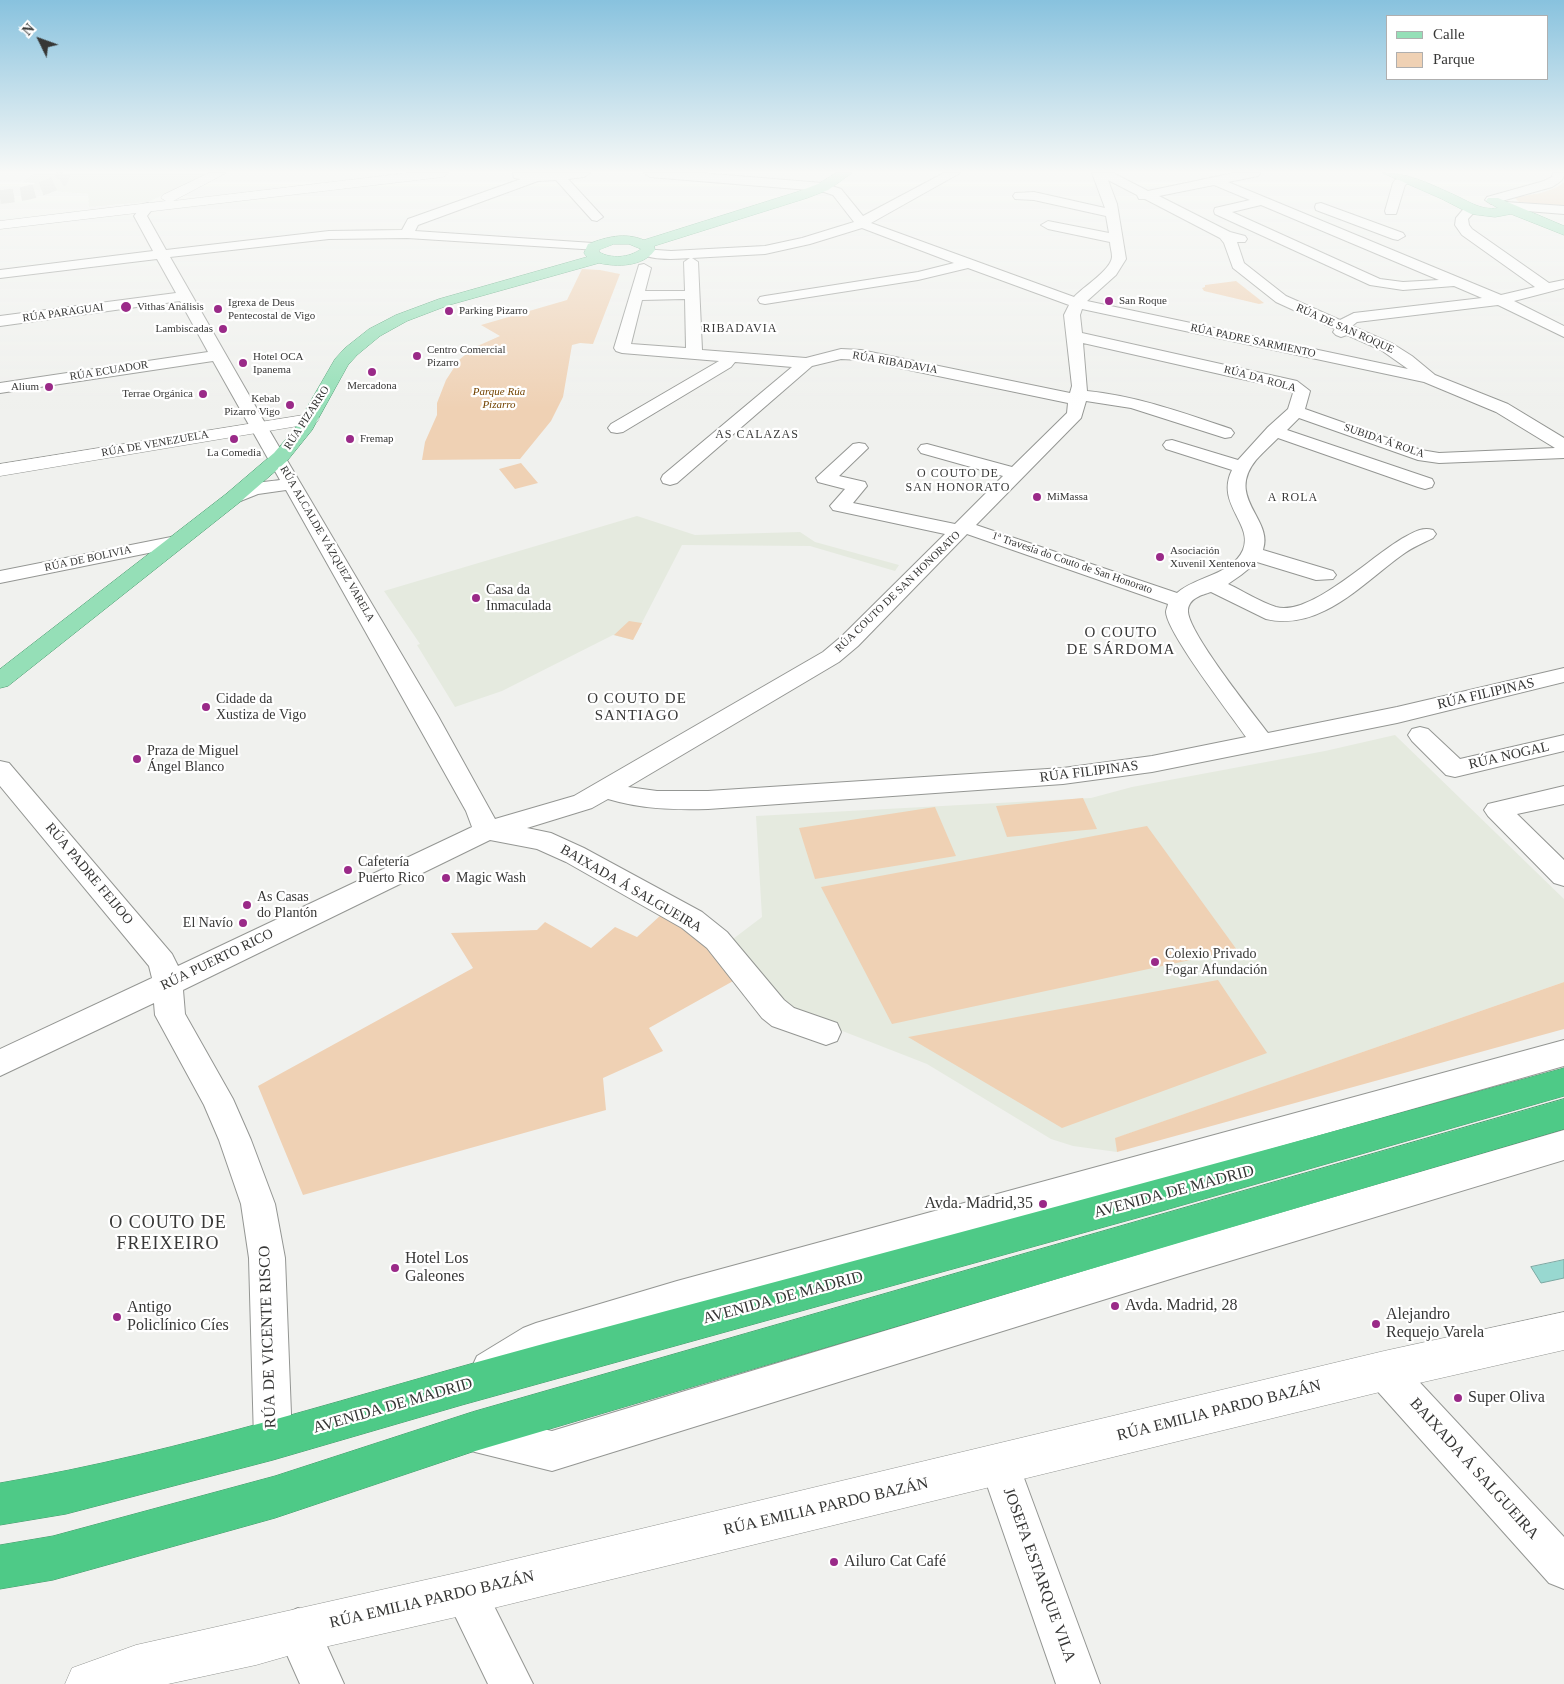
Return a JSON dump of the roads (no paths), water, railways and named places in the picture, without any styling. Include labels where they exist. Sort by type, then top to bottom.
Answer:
[{"type":"highway","name":"AVENIDA DE MADRID","points":[[0,1504],[66,1493],[272,1440],[462,1385],[1162,1195],[1564,1082]]},
{"type":"highway","points":[[0,1567],[53,1558],[275,1497],[472,1432],[1564,1114]]},
{"type":"main road","points":[[596,253],[627,260],[636,258],[642,252]]},
{"type":"main road","name":"RÚA PIZARRO","points":[[0,681],[233,498],[240,489],[278,459],[297,438],[310,419],[342,362],[356,347],[376,331],[422,309],[596,253]]},
{"type":"main road","name":"RÚA DE VENEZUELA","points":[[0,470],[258,426],[310,419]]},
{"type":"main road","name":"RÚA EMILIA PARDO BAZÁN","points":[[88,1684],[136,1668],[464,1593],[1384,1371],[1564,1331]]},
{"type":"street","points":[[0,274],[182,252]]},
{"type":"street","points":[[582,252],[596,253]]},
{"type":"street","points":[[659,252],[671,255],[736,252]]},
{"type":"street","name":"RÚA PADRE SARMIENTO","points":[[938,252],[1077,303],[1429,378]]},
{"type":"street","points":[[1077,303],[1086,292],[1116,266],[1119,259],[1118,252]]},
{"type":"street","name":"RÚA DE SAN ROQUE","points":[[1234,252],[1238,265],[1274,295],[1302,310],[1343,326],[1399,353],[1429,378],[1502,408],[1564,446]]},
{"type":"street","points":[[1308,252],[1387,286],[1455,281]]},
{"type":"street","points":[[1385,252],[1500,300],[1564,332]]},
{"type":"street","points":[[1494,252],[1547,289]]},
{"type":"street","name":"RÚA ALCALDE VÁZQUEZ VARELA","points":[[161,254],[426,716],[479,811],[487,831]]},
{"type":"street","points":[[691,262],[694,354]]},
{"type":"street","points":[[765,300],[918,276],[970,263]]},
{"type":"street","points":[[644,268],[637,296],[692,295]]},
{"type":"street","points":[[1322,356],[1347,321],[1354,318],[1500,300],[1564,284]]},
{"type":"street","name":"RÚA PARAGUAI","points":[[0,322],[186,296]]},
{"type":"street","name":"RÚA RIBADAVIA","points":[[637,296],[622,348],[806,363],[841,354],[861,355],[1078,397],[1140,404],[1225,433]]},
{"type":"street","name":"RÚA COUTO DE SAN HONORATO","points":[[487,831],[583,802],[831,657],[850,641],[1075,414],[1080,386],[1072,315],[1077,303]]},
{"type":"street","name":"RÚA DA ROLA","points":[[1074,336],[1291,385],[1302,391],[1296,411],[1248,458],[1236,487],[1238,500],[1253,530],[1254,547],[1251,553]]},
{"type":"street","name":"RÚA ECUADOR","points":[[0,388],[219,355]]},
{"type":"street","points":[[617,428],[725,364],[731,357]]},
{"type":"street","points":[[670,479],[806,363]]},
{"type":"street","name":"SUBIDA Á ROLA","points":[[1296,411],[1418,455],[1439,458],[1564,453]]},
{"type":"street","points":[[1274,431],[1425,483]]},
{"type":"street","points":[[1172,445],[1243,467]]},
{"type":"street","name":"1ª Travesía do Couto de San Honorato","points":[[859,448],[825,478],[858,486],[840,506],[962,529],[1180,601]]},
{"type":"street","points":[[927,449],[1016,474]]},
{"type":"street","points":[[233,498],[254,488],[292,484]]},
{"type":"street","points":[[1212,584],[1274,614],[1300,612],[1330,600],[1397,550],[1426,534]]},
{"type":"street","name":"RÚA DE BOLIVIA","points":[[0,578],[176,542]]},
{"type":"street","points":[[1263,743],[1200,656],[1180,622],[1177,611],[1180,601],[1190,593],[1234,572],[1249,558],[1251,553],[1282,564],[1291,564],[1316,574],[1326,575]]},
{"type":"street","name":"RÚA FILIPINAS","points":[[606,789],[625,796],[653,801],[708,800],[1054,777],[1152,764],[1263,743],[1397,715],[1564,675]]},
{"type":"street","name":"RÚA NOGAL","points":[[1420,735],[1454,769],[1564,743]]},
{"type":"street","name":"RÚA PADRE FEIJOO","points":[[0,769],[159,958],[162,962],[168,984]]},
{"type":"street","points":[[1564,795],[1497,810],[1564,876]]},
{"type":"street","name":"RÚA PUERTO RICO","points":[[0,1063],[168,984],[398,871],[487,831]]},
{"type":"street","name":"BAIXADA Á SALGUEIRA","points":[[487,831],[542,840],[575,855],[692,920],[717,940],[773,1009],[783,1017],[826,1032]]},
{"type":"street","name":"RÚA DE VICENTE RISCO","points":[[168,984],[170,1015],[217,1099],[235,1140],[258,1204],[267,1258],[272,1440]]},
{"type":"street","points":[[462,1385],[536,1341],[705,1291],[1564,1053]]},
{"type":"street","points":[[472,1432],[552,1451],[1180,1259],[1564,1145]]},
{"type":"street","name":"BAIXADA Á SALGUEIRA","points":[[1384,1371],[1564,1568]]},
{"type":"street","name":"JOSEFA ESTARQUE VILA","points":[[1000,1465],[1078,1684]]},
{"type":"street","points":[[464,1593],[511,1684]]},
{"type":"street","points":[[298,1630],[322,1684]]},
{"type":"water","points":[[1564,1260],[1564,1278],[1541,1283],[1531,1267]]},
{"type":"place","name":"San Roque","points":[[1109,301]]},
{"type":"place","name":"Vithas Análisis","points":[[126,307]]},
{"type":"place","name":"Igrexa de Deus Pentecostal de Vigo","points":[[218,309]]},
{"type":"place","name":"Parking Pizarro","points":[[449,311]]},
{"type":"place","name":"Lambiscadas","points":[[223,329]]},
{"type":"place","name":"Centro Comercial Pizarro","points":[[417,356]]},
{"type":"place","name":"Hotel OCA Ipanema","points":[[243,363]]},
{"type":"place","name":"Mercadona","points":[[372,372]]},
{"type":"place","name":"Alium","points":[[49,387]]},
{"type":"place","name":"Terrae Orgánica","points":[[203,394]]},
{"type":"place","name":"Kebab Pizarro Vigo","points":[[290,405]]},
{"type":"place","name":"La Comedia","points":[[234,439]]},
{"type":"place","name":"Fremap","points":[[350,439]]},
{"type":"place","name":"MiMassa","points":[[1037,497]]},
{"type":"place","name":"Asociación Xuvenil Xentenova","points":[[1160,557]]},
{"type":"place","name":"Casa da Inmaculada","points":[[476,598]]},
{"type":"place","name":"Cidade da Xustiza de Vigo","points":[[206,707]]},
{"type":"place","name":"Praza de Miguel Ángel Blanco","points":[[137,759]]},
{"type":"place","name":"Cafetería Puerto Rico","points":[[348,870]]},
{"type":"place","name":"Magic Wash","points":[[446,878]]},
{"type":"place","name":"As Casas do Plantón","points":[[247,905]]},
{"type":"place","name":"El Navío","points":[[243,923]]},
{"type":"place","name":"Colexio Privado Fogar Afundación","points":[[1155,962]]},
{"type":"place","name":"Avda. Madrid,35","points":[[1043,1204]]},
{"type":"place","name":"Hotel Los Galeones","points":[[395,1268]]},
{"type":"place","name":"Avda. Madrid, 28","points":[[1115,1306]]},
{"type":"place","name":"Antigo Policlínico Cíes","points":[[117,1317]]},
{"type":"place","name":"Alejandro Requejo Varela","points":[[1376,1324]]},
{"type":"place","name":"Super Oliva","points":[[1458,1398]]},
{"type":"place","name":"Ailuro Cat Café","points":[[834,1562]]},
{"type":"district","name":"RIBADAVIA","points":[[740,329]]},
{"type":"district","name":"AS CALAZAS","points":[[757,435]]},
{"type":"district","name":"O COUTO DE SAN HONORATO","points":[[958,481]]},
{"type":"district","name":"A ROLA","points":[[1293,498]]},
{"type":"district","name":"O COUTO DE SÁRDOMA","points":[[1121,642]]},
{"type":"district","name":"O COUTO DE SANTIAGO","points":[[637,708]]},
{"type":"district","name":"O COUTO DE FREIXEIRO","points":[[168,1233]]},
{"type":"park label","name":"Parque Rúa Pizarro","points":[[499,398]]}]
